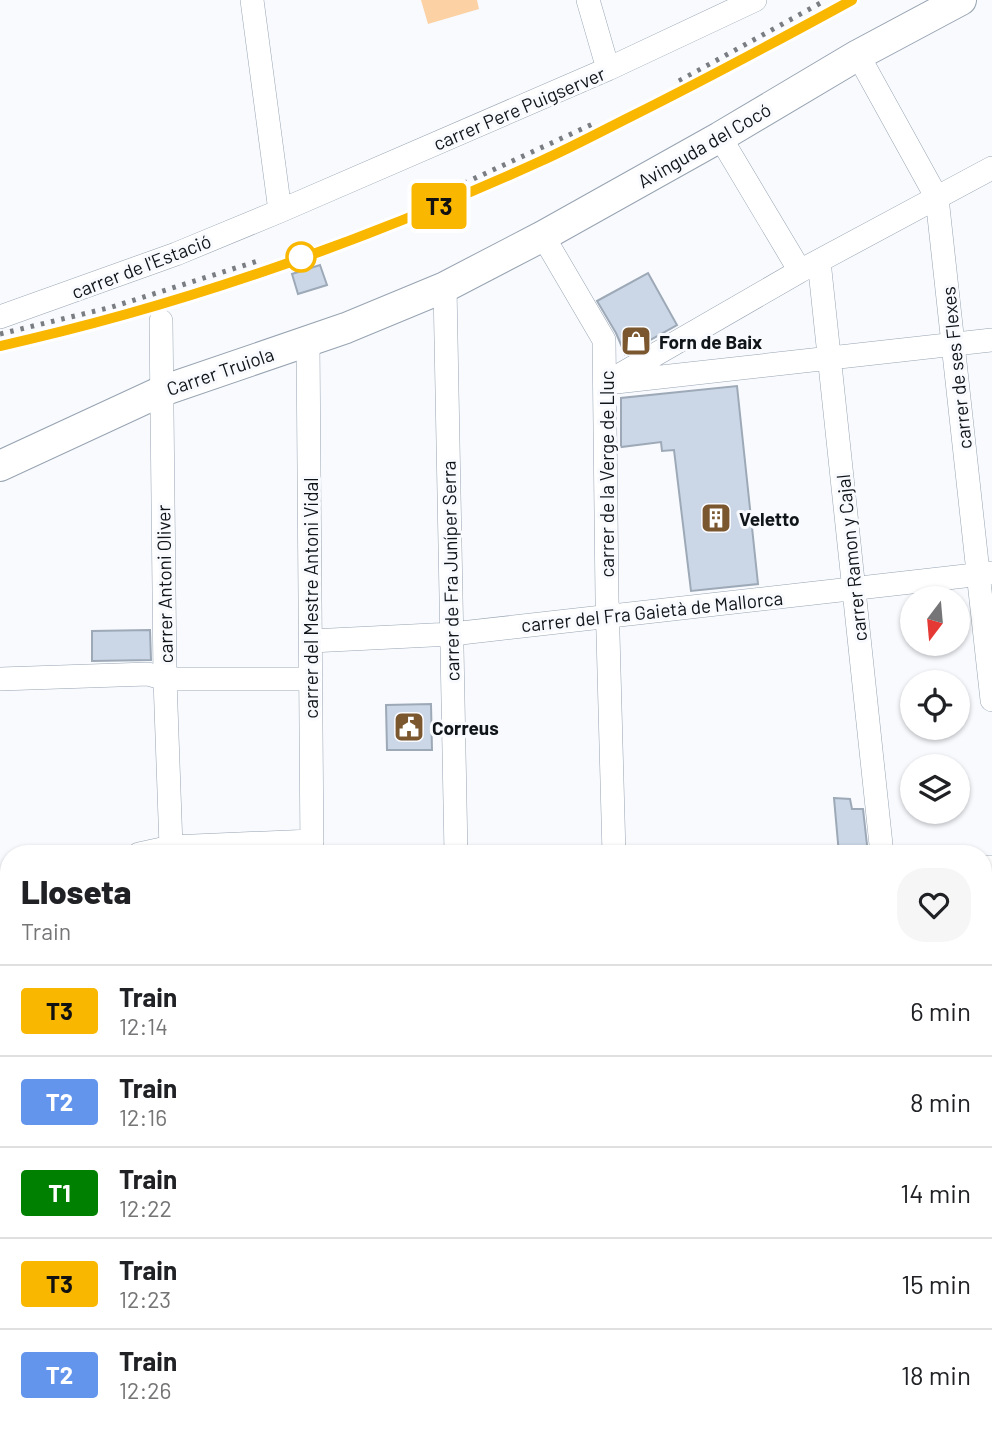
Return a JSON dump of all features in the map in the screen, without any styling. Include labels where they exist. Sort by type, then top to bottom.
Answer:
[{"type":"main road","name":"Avinguda del Cocó","points":[[444,287],[543,236],[720,137],[858,55],[961,0]]},
{"type":"main road","name":"Carrer Truiola","points":[[0,466],[162,391],[346,328],[444,287]]},
{"type":"street","points":[[252,0],[280,211]]},
{"type":"street","points":[[588,0],[608,69]]},
{"type":"street","name":"carrer Pere Puigserver","points":[[280,211],[608,69],[755,0]]},
{"type":"street","name":"carrer de ses Flexes","points":[[858,55],[937,198],[985,574],[992,700]]},
{"type":"street","name":"carrer Ramon y Cajal","points":[[720,137],[809,266],[830,357],[881,845]]},
{"type":"street","points":[[607,383],[809,266],[992,168]]},
{"type":"street","name":"carrer de l'Estació","points":[[0,317],[176,254],[280,211]]},
{"type":"street","name":"carrer de la Verge de Lluc","points":[[543,236],[604,340],[607,383],[608,617],[614,845]]},
{"type":"street","name":"carrer de Fra Juníper Serra","points":[[444,287],[456,845]]},
{"type":"street","name":"carrer Antoni Oliver","points":[[161,321],[165,679],[172,845]]},
{"type":"street","points":[[607,383],[992,340]]},
{"type":"street","name":"carrer del Mestre Antoni Vidal","points":[[308,341],[312,845]]},
{"type":"street","name":"carrer del Fra Gaietà de Mallorca","points":[[311,641],[452,634],[985,574]]},
{"type":"street","points":[[0,679],[148,674],[165,679],[311,679]]},
{"type":"shaded area","points":[[421,0],[477,0],[479,9],[428,24]]},
{"type":"building","points":[[320,265],[327,285],[298,294],[292,274]]},
{"type":"building","points":[[648,273],[677,325],[625,354],[597,301]]},
{"type":"building","name":"Veletto","points":[[737,386],[758,584],[691,591],[674,450],[662,451],[661,442],[621,447],[621,398]]},
{"type":"building","points":[[150,630],[151,660],[92,661],[92,631]]},
{"type":"building","name":"Correus","points":[[431,704],[432,750],[387,750],[386,705]]},
{"type":"building","points":[[834,798],[850,799],[852,809],[863,809],[867,845],[838,845]]},
{"type":"railway","points":[[679,81],[826,0]]},
{"type":"railway","points":[[0,346],[139,311],[207,290],[410,217],[564,150],[715,74],[852,0]]},
{"type":"railway","points":[[445,192],[597,122]]},
{"type":"railway","points":[[0,334],[112,307],[261,260]]},
{"type":"train","name":"T3","points":[[0,346],[114,318],[217,286],[413,217],[544,160],[744,60],[852,0]]},
{"type":"place","name":"Forn de Baix","points":[[636,341]]},
{"type":"place","name":"Veletto","points":[[716,518]]},
{"type":"place","name":"Correus","points":[[409,727]]}]
